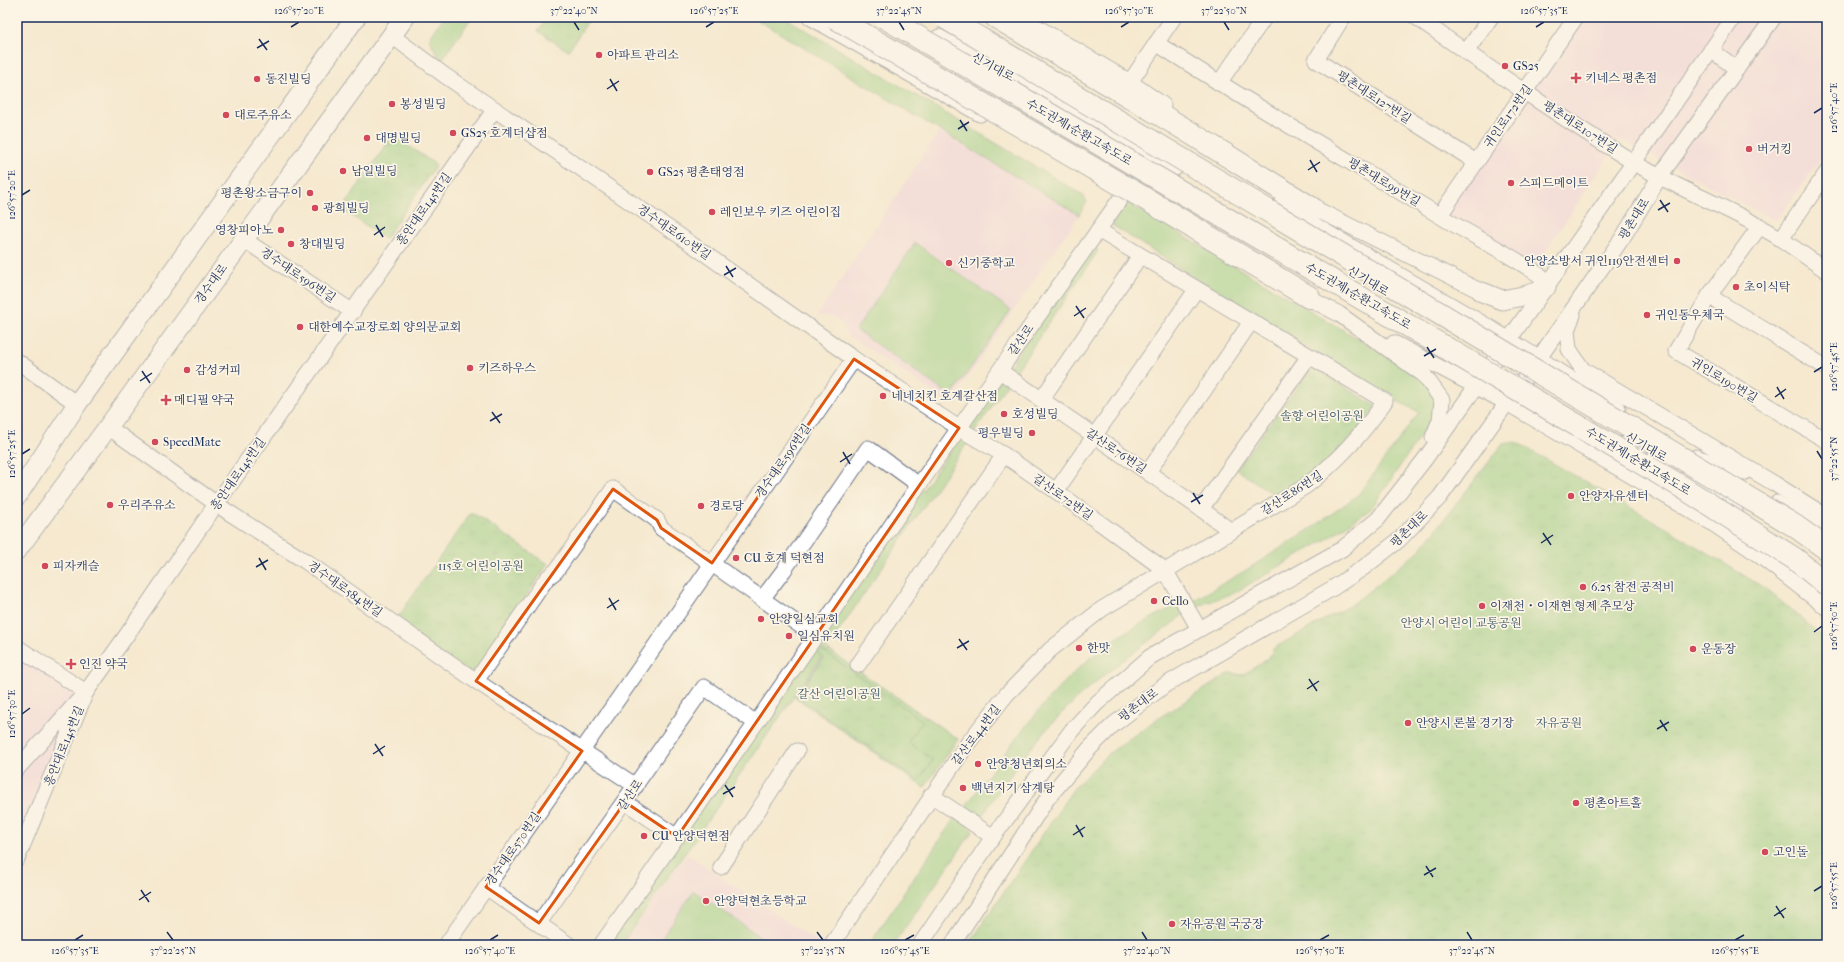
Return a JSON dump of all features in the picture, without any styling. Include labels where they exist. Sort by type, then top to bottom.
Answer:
[{"type":"highway","points":[[834,17],[1149,201],[1308,297]]},
{"type":"highway","name":"수도권제1순환고속도로","points":[[885,17],[1682,487],[1795,559],[1827,584]]},
{"type":"highway","name":"수도권제1순환고속도로","points":[[944,17],[1795,526],[1827,549]]},
{"type":"highway","points":[[996,17],[1181,127],[1313,209]]},
{"type":"main road","points":[[17,496],[77,404],[356,17]]},
{"type":"main road","name":"경수대로","points":[[17,550],[405,17]]},
{"type":"main road","points":[[1482,292],[1502,300],[1528,295],[1547,284]]},
{"type":"street","points":[[810,17],[865,50],[1123,195],[1215,250],[1308,297],[1507,403],[1712,524],[1755,552],[1827,608]]},
{"type":"street","points":[[865,50],[885,17]]},
{"type":"street","name":"신기대로","points":[[903,17],[1162,160],[1528,376],[1827,556]]},
{"type":"street","name":"신기대로","points":[[957,17],[1482,323],[1696,457],[1827,531]]},
{"type":"street","points":[[1020,17],[1130,82],[1313,209],[1482,323]]},
{"type":"street","points":[[1130,82],[1174,17]]},
{"type":"street","points":[[1219,83],[1265,17]]},
{"type":"street","name":"평촌대로127번길","points":[[1343,17],[1316,60],[1476,162]]},
{"type":"street","name":"평촌대로107번길","points":[[1416,17],[1525,92],[1634,162],[1677,186],[1760,226]]},
{"type":"street","points":[[1466,52],[1491,17]]},
{"type":"street","name":"귀인로172번길","points":[[1440,215],[1576,17]]},
{"type":"street","points":[[920,945],[993,837],[1072,730],[1097,703],[1150,657],[1342,549],[1378,519],[1425,459],[1734,17]]},
{"type":"street","name":"평촌대로","points":[[952,945],[1047,799],[1090,748],[1113,725],[1165,685],[1333,588],[1363,568],[1399,540],[1440,497],[1528,376],[1622,237],[1660,176],[1774,17]]},
{"type":"street","name":"경수대로610번길","points":[[391,35],[444,74],[680,236],[854,359],[959,428]]},
{"type":"street","name":"평촌대로99번길","points":[[1156,43],[1219,83],[1440,215],[1526,264],[1547,284]]},
{"type":"street","points":[[1711,50],[1738,69]]},
{"type":"street","name":"흥안대로145번길","points":[[17,859],[86,692],[217,503],[495,109]]},
{"type":"street","points":[[1781,239],[1825,177]]},
{"type":"street","name":"갈산로","points":[[601,945],[756,723],[919,485],[1123,195]]},
{"type":"street","points":[[1313,209],[1482,292]]},
{"type":"street","points":[[1760,226],[1827,270]]},
{"type":"street","name":"귀인로190번길","points":[[1760,226],[1710,296],[1676,351],[1827,441]]},
{"type":"street","name":"갈산로86번길","points":[[1098,230],[1196,290],[1385,401],[1367,428],[1324,472],[1306,486],[1165,570]]},
{"type":"street","name":"경수대로596번길","points":[[244,239],[353,312]]},
{"type":"street","points":[[1041,400],[1140,256]]},
{"type":"street","points":[[1056,491],[1196,290]]},
{"type":"street","points":[[1710,296],[1827,368]]},
{"type":"street","points":[[1580,300],[1567,330],[1569,348],[1582,370],[1775,484],[1827,518]]},
{"type":"street","points":[[1338,314],[1424,375],[1442,400],[1440,420],[1425,459]]},
{"type":"street","points":[[1148,472],[1251,322]]},
{"type":"street","points":[[1201,509],[1309,356]]},
{"type":"street","name":"경수대로596번길","points":[[582,751],[854,359]]},
{"type":"street","points":[[17,360],[77,404]]},
{"type":"street","name":"갈산로76번길","points":[[1000,371],[1093,436],[1148,472],[1231,531]]},
{"type":"street","name":"경수대로584번길","points":[[108,427],[217,503],[305,561],[476,681],[636,786]]},
{"type":"street","name":"갈산로72번길","points":[[959,428],[1004,455],[1165,570]]},
{"type":"street","points":[[1572,442],[1643,446]]},
{"type":"street","points":[[762,599],[784,570],[868,448],[919,485]]},
{"type":"street","points":[[858,666],[1004,455]]},
{"type":"street","points":[[1696,457],[1775,484]]},
{"type":"street","points":[[1690,473],[1827,588]]},
{"type":"street","points":[[476,681],[546,578],[556,571],[613,489],[657,520],[661,528],[815,636]]},
{"type":"street","points":[[1165,570],[1199,629]]},
{"type":"street","name":"갈산로44번길","points":[[833,944],[931,795],[968,743],[1006,695],[1050,650],[1102,609],[1165,570]]},
{"type":"street","points":[[17,647],[86,692],[17,769]]},
{"type":"street","name":"갈산로","points":[[539,923],[704,687],[756,723]]},
{"type":"street","name":"경수대로570번길","points":[[452,945],[448,942],[582,751]]},
{"type":"street","points":[[721,867],[797,751]]},
{"type":"street","points":[[931,795],[993,837]]},
{"type":"street","points":[[625,802],[677,837]]},
{"type":"street","points":[[486,887],[569,945]]},
{"type":"highlighted area","points":[[854,359],[959,428],[677,837],[625,802],[539,923],[486,887],[582,751],[476,681],[613,489],[657,520],[661,528],[712,563]]},
{"type":"shaded area","points":[[1580,17],[1827,17],[1827,151],[1776,221],[1620,139],[1530,274],[1440,221]]},
{"type":"shaded area","name":"신기중학교","points":[[939,131],[1079,215],[950,403],[847,335],[843,324],[831,316],[817,316]]},
{"type":"shaded area","points":[[17,647],[86,692],[17,859]]},
{"type":"shaded area","name":"안양덕현초등학교","points":[[687,854],[807,935],[819,945],[622,945]]},
{"type":"green space","points":[[444,17],[472,17],[441,61],[429,39]]},
{"type":"green space","points":[[547,17],[591,17],[568,51],[538,31]]},
{"type":"green space","points":[[753,17],[784,17],[1083,195],[1087,202],[1079,215]]},
{"type":"green space","points":[[393,135],[436,165],[385,239],[342,209]]},
{"type":"green space","points":[[1128,203],[1426,379],[1437,400],[1433,417],[1371,509],[1327,539],[1234,593],[1200,605],[1193,606],[1191,602],[1248,569],[1318,524],[1359,494],[1419,412],[1387,396],[1248,312],[1112,225],[1115,213]]},
{"type":"green space","points":[[915,243],[1011,310],[951,396],[856,330]]},
{"type":"green space","points":[[1094,245],[1098,251],[791,701],[621,945],[605,945]]},
{"type":"green space","name":"솔향 어린이공원","points":[[1312,367],[1376,406],[1360,429],[1308,479],[1276,496],[1236,469]]},
{"type":"green space","name":"자유공원","points":[[1516,442],[1668,529],[1766,589],[1827,640],[1827,945],[968,945],[1074,788],[1108,754],[1157,719],[1230,673],[1242,675],[1268,659],[1274,648],[1354,603],[1420,550],[1503,444]]},
{"type":"green space","name":"115호 어린이공원","points":[[471,512],[548,564],[476,670],[469,676],[394,623]]},
{"type":"green space","points":[[1180,603],[1182,614],[1180,618],[1105,674],[1063,712],[1041,736],[981,817],[976,819],[964,809],[1013,742],[1069,678],[1089,659],[1111,642],[1136,626]]},
{"type":"green space","name":"갈산 어린이공원","points":[[822,650],[923,721],[908,742],[933,760],[918,781],[797,696],[823,658],[819,655]]},
{"type":"green space","name":"갈산 어린이공원","points":[[828,650],[958,739],[924,788],[795,697]]},
{"type":"green space","points":[[957,814],[973,831],[893,945],[869,945]]},
{"type":"green space","points":[[694,891],[772,945],[657,945]]},
{"type":"place","name":"아파트 관리소","points":[[599,55]]},
{"type":"place","name":"GS25","points":[[1505,66]]},
{"type":"place","name":"키네스 평촌점","points":[[1576,78]]},
{"type":"place","name":"동진빌딩","points":[[257,79]]},
{"type":"place","name":"봉성빌딩","points":[[392,104]]},
{"type":"place","name":"대로주유소","points":[[226,115]]},
{"type":"place","name":"GS25 호계더샵점","points":[[453,133]]},
{"type":"place","name":"대명빌딩","points":[[367,138]]},
{"type":"place","name":"버거킹","points":[[1749,149]]},
{"type":"place","name":"남일빌딩","points":[[343,171]]},
{"type":"place","name":"GS25 평촌태영점","points":[[650,172]]},
{"type":"place","name":"스피드메이트","points":[[1511,183]]},
{"type":"place","name":"평촌왕소금구이","points":[[310,193]]},
{"type":"place","name":"광희빌딩","points":[[315,208]]},
{"type":"place","name":"레인보우 키즈 어린이집","points":[[712,212]]},
{"type":"place","name":"영창피아노","points":[[281,230]]},
{"type":"place","name":"창대빌딩","points":[[291,244]]},
{"type":"place","name":"안양소방서 귀인119안전센터","points":[[1677,261]]},
{"type":"place","name":"신기중학교","points":[[949,263]]},
{"type":"place","name":"초이식탁","points":[[1736,287]]},
{"type":"place","name":"귀인동우체국","points":[[1647,315]]},
{"type":"place","name":"대한예수교장로회 양의문교회","points":[[300,327]]},
{"type":"place","name":"키즈하우스","points":[[470,368]]},
{"type":"place","name":"감성커피","points":[[187,370]]},
{"type":"place","name":"네네치킨 호계갈산점","points":[[883,396]]},
{"type":"place","name":"메디필 약국","points":[[166,400]]},
{"type":"place","name":"호성빌딩","points":[[1004,414]]},
{"type":"place","name":"평우빌딩","points":[[1032,433]]},
{"type":"place","name":"SpeedMate","points":[[155,442]]},
{"type":"place","name":"안양자유센터","points":[[1571,496]]},
{"type":"place","name":"우리주유소","points":[[110,505]]},
{"type":"place","name":"경로당","points":[[701,506]]},
{"type":"place","name":"CU 호계 덕현점","points":[[736,558]]},
{"type":"place","name":"피자캐슬","points":[[45,566]]},
{"type":"place","name":"6.25 참전 공적비","points":[[1583,587]]},
{"type":"place","name":"Cello","points":[[1154,601]]},
{"type":"place","name":"이재천・이재현 형제 추모상","points":[[1482,606]]},
{"type":"place","name":"안양일심교회","points":[[761,619]]},
{"type":"place","name":"일심유치원","points":[[789,636]]},
{"type":"place","name":"한맛","points":[[1079,648]]},
{"type":"place","name":"운동장","points":[[1693,649]]},
{"type":"place","name":"인진 약국","points":[[71,664]]},
{"type":"place","name":"안양시 론볼 경기장","points":[[1408,723]]},
{"type":"place","name":"안양청년회의소","points":[[978,764]]},
{"type":"place","name":"백년지기 삼계탕","points":[[963,788]]},
{"type":"place","name":"평촌아트홀","points":[[1576,803]]},
{"type":"place","name":"CU 안양덕현점","points":[[644,836]]},
{"type":"place","name":"고인돌","points":[[1765,852]]},
{"type":"place","name":"안양덕현초등학교","points":[[706,901]]},
{"type":"place","name":"자유공원 국궁장","points":[[1172,924]]},
{"type":"park label","name":"안양시 어린이 교통공원","points":[[1461,623]]}]
